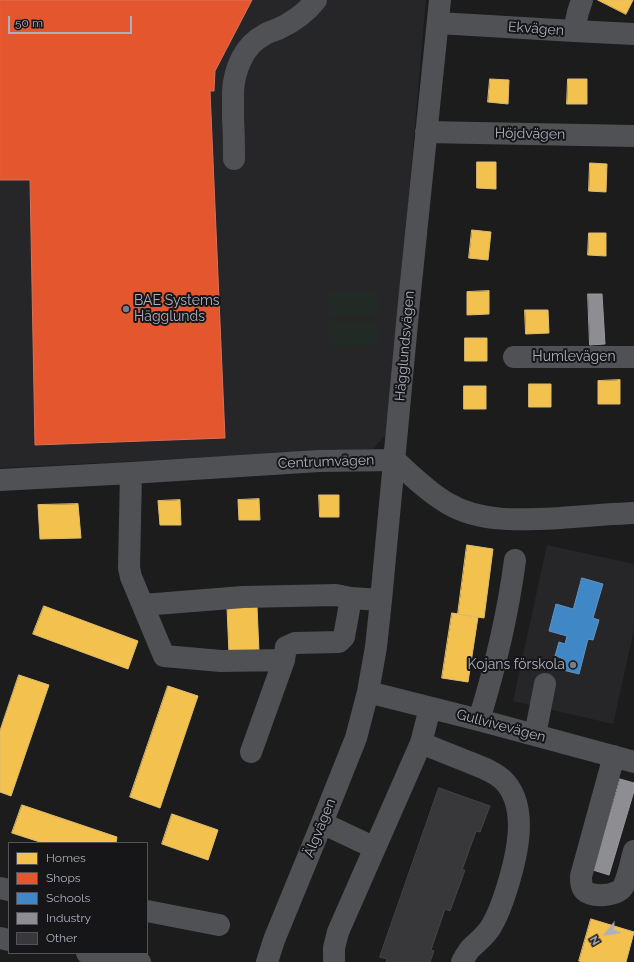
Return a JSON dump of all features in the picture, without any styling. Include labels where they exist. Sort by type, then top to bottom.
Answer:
[{"type":"street","points":[[234,159],[233,90],[240,62],[254,41],[299,18],[310,9],[316,0]]},
{"type":"street","name":"Hägglundsvägen","points":[[368,692],[382,600],[409,302],[440,0]]},
{"type":"street","points":[[574,31],[582,0]]},
{"type":"street","name":"Ekvägen","points":[[438,23],[634,34]]},
{"type":"street","name":"Höjdvägen","points":[[426,132],[634,136]]},
{"type":"street","name":"Humlevägen","points":[[514,358],[634,357]]},
{"type":"street","name":"Centrumvägen","points":[[0,480],[319,461],[395,460],[417,481],[447,503],[460,510],[485,517],[498,519],[538,519],[634,513]]},
{"type":"street","points":[[131,473],[131,577],[164,656],[221,661],[284,660]]},
{"type":"street","points":[[479,720],[488,693],[509,602],[515,560]]},
{"type":"street","points":[[143,605],[243,597],[336,595],[351,598],[382,600]]},
{"type":"street","points":[[251,752],[284,660],[286,647],[295,643],[339,642],[344,638],[351,598]]},
{"type":"street","points":[[535,735],[545,684]]},
{"type":"street","name":"Gullvivevägen","points":[[368,692],[624,759]]},
{"type":"street","name":"Älgvägen","points":[[267,962],[276,934],[356,738],[368,692]]},
{"type":"street","points":[[334,962],[334,948],[338,932],[421,743],[430,708]]},
{"type":"street","points":[[421,743],[491,771],[501,778],[509,787],[515,800],[518,813],[519,827],[514,869],[500,911],[492,926],[469,950],[462,962]]},
{"type":"street","points":[[624,759],[581,876],[581,885],[586,892],[598,895],[607,895],[617,892],[622,888],[626,880],[634,851]]},
{"type":"street","points":[[322,823],[374,848]]},
{"type":"street","points":[[148,912],[219,925]]},
{"type":"street","points":[[93,954],[140,962]]},
{"type":"shaded area","points":[[0,0],[426,0],[388,432],[373,449],[0,468]]},
{"type":"shaded area","points":[[329,291],[378,291],[378,315],[329,316]]},
{"type":"shaded area","points":[[329,322],[378,322],[378,346],[329,347]]},
{"type":"shaded area","name":"Kojans förskola","points":[[547,545],[634,564],[634,630],[613,724],[513,701]]},
{"type":"building: Homes","points":[[598,0],[633,0],[626,14]]},
{"type":"building: Homes","points":[[490,79],[509,80],[508,104],[488,102]]},
{"type":"building: Homes","points":[[568,79],[587,79],[587,104],[567,104]]},
{"type":"building: Homes","points":[[477,162],[496,162],[496,189],[477,188]]},
{"type":"building: Homes","points":[[590,163],[607,164],[606,192],[589,191]]},
{"type":"building: Homes","points":[[472,230],[491,232],[488,260],[469,258]]},
{"type":"building: Homes","points":[[589,233],[606,233],[606,256],[588,255]]},
{"type":"building: Homes","points":[[489,291],[489,314],[467,315],[467,292]]},
{"type":"building: Homes","points":[[525,310],[548,310],[549,333],[526,334]]},
{"type":"building: Homes","points":[[465,338],[487,338],[487,361],[465,361]]},
{"type":"building: Homes","points":[[620,380],[620,404],[598,404],[598,381]]},
{"type":"building: Homes","points":[[529,384],[551,384],[551,407],[529,407]]},
{"type":"building: Homes","points":[[464,386],[486,386],[486,409],[464,409]]},
{"type":"building: Homes","points":[[319,495],[339,495],[339,517],[320,517]]},
{"type":"building: Homes","points":[[259,499],[260,520],[239,520],[238,500]]},
{"type":"building: Homes","points":[[180,500],[181,525],[160,525],[158,501]]},
{"type":"building: Homes","points":[[78,504],[81,538],[40,539],[38,505]]},
{"type":"building: Homes","points":[[467,545],[493,549],[484,618],[458,614]]},
{"type":"building: Homes","points":[[44,606],[138,641],[128,669],[33,634]]},
{"type":"building: Homes","points":[[257,606],[259,652],[229,654],[227,607]]},
{"type":"building: Homes","points":[[452,613],[478,617],[468,682],[442,678]]},
{"type":"building: Homes","points":[[19,675],[49,685],[11,796],[0,792],[0,731]]},
{"type":"building: Homes","points":[[168,686],[198,696],[160,808],[130,797]]},
{"type":"building: Homes","points":[[22,805],[117,837],[116,842],[40,842],[12,833]]},
{"type":"building: Homes","points":[[172,814],[218,830],[208,860],[162,844]]},
{"type":"building: Homes","points":[[591,919],[634,932],[626,962],[579,961]]},
{"type":"building: Shops","name":"BAE Systems Hägglunds","points":[[0,0],[252,0],[215,71],[214,91],[210,91],[225,438],[35,445],[30,180],[0,180]]},
{"type":"building: Schools","points":[[582,578],[603,584],[593,618],[599,620],[593,640],[588,639],[579,674],[559,669],[562,658],[555,656],[559,642],[565,644],[567,636],[549,631],[556,604],[573,609]]},
{"type":"building: Industry","points":[[588,294],[602,294],[605,344],[590,345]]},
{"type":"building: Industry","points":[[620,779],[634,783],[634,791],[609,875],[593,870]]},
{"type":"building: Other","points":[[439,788],[490,806],[480,832],[476,831],[462,870],[465,870],[450,911],[445,909],[431,950],[434,951],[430,962],[386,962],[387,959],[380,957]]},
{"type":"place","name":"BAE Systems Hägglunds","points":[[126,309]]},
{"type":"place","name":"Kojans förskola","points":[[573,665]]}]
